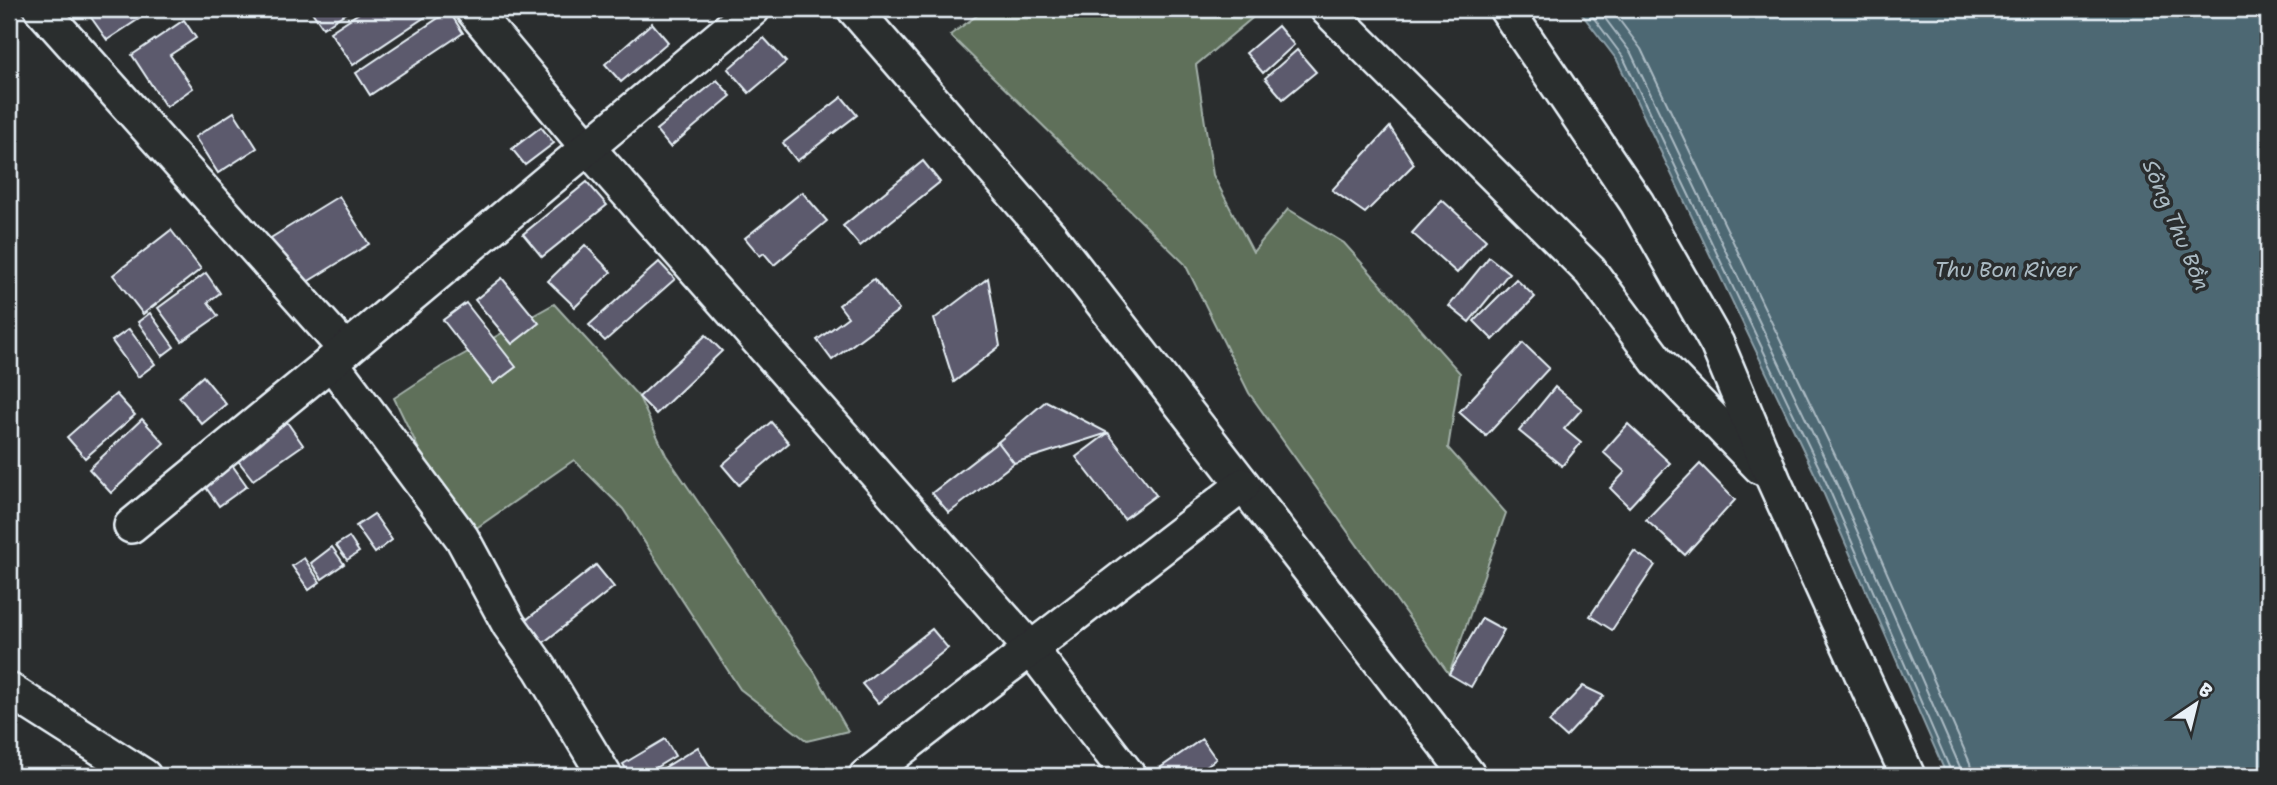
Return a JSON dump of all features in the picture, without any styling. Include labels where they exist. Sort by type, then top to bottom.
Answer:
[{"type":"street","points":[[41,9],[338,356],[461,538],[509,625],[547,678],[605,776]]},
{"type":"street","points":[[472,9],[587,147],[1031,649],[1129,776]]},
{"type":"street","points":[[131,526],[752,9]]},
{"type":"street","points":[[855,9],[1052,238],[1469,776]]},
{"type":"street","points":[[1327,9],[1590,271],[1657,361],[1774,481]]},
{"type":"street","points":[[1506,9],[1637,203],[1717,344],[1774,481],[1908,776]]},
{"type":"street","points":[[866,776],[1243,485]]},
{"type":"street","points":[[9,690],[144,776]]},
{"type":"green space","points":[[986,9],[1263,9],[1196,65],[1213,175],[1253,252],[1288,209],[1344,243],[1460,373],[1448,448],[1506,513],[1449,674],[1249,393],[1185,264],[950,35]]},
{"type":"green space","points":[[554,304],[639,397],[666,455],[815,673],[848,731],[807,741],[740,689],[623,509],[574,460],[462,538],[394,398],[441,367]]},
{"type":"water","name":"Thu Bon River","points":[[1578,9],[2268,9],[2268,776],[1947,776],[1820,485],[1617,60]]},
{"type":"building","points":[[85,9],[136,9],[142,17],[107,40]]},
{"type":"building","points":[[310,9],[352,9],[323,28]]},
{"type":"building","points":[[365,9],[437,9],[353,65],[330,32]]},
{"type":"building","points":[[449,11],[463,33],[370,95],[356,73]]},
{"type":"building","points":[[184,20],[196,38],[170,55],[193,88],[166,107],[132,55]]},
{"type":"building","points":[[652,23],[668,42],[621,82],[605,64]]},
{"type":"building","points":[[1278,26],[1294,45],[1263,73],[1246,53]]},
{"type":"building","points":[[764,38],[786,62],[749,93],[728,69]]},
{"type":"building","points":[[1297,50],[1316,72],[1283,99],[1265,78]]},
{"type":"building","points":[[717,80],[731,96],[670,147],[656,130]]},
{"type":"building","points":[[842,97],[857,115],[797,161],[783,143]]},
{"type":"building","points":[[234,112],[257,148],[218,173],[195,137]]},
{"type":"building","points":[[541,127],[554,143],[525,165],[512,149]]},
{"type":"building","points":[[1390,127],[1414,164],[1365,213],[1332,190]]},
{"type":"building","points":[[923,161],[940,182],[860,246],[843,226]]},
{"type":"building","points":[[587,182],[607,205],[542,257],[523,234]]},
{"type":"building","points":[[802,192],[827,221],[774,265],[764,253],[760,256],[745,238]]},
{"type":"building","points":[[339,196],[369,244],[299,287],[269,239]]},
{"type":"building","points":[[1442,200],[1486,240],[1457,273],[1412,233]]},
{"type":"building","points":[[171,230],[201,269],[143,314],[113,275]]},
{"type":"building","points":[[585,245],[611,272],[575,307],[548,281]]},
{"type":"building","points":[[1489,257],[1509,273],[1469,322],[1449,306]]},
{"type":"building","points":[[659,262],[675,279],[605,341],[589,325]]},
{"type":"building","points":[[206,273],[220,293],[208,302],[218,316],[182,341],[158,308]]},
{"type":"building","points":[[502,278],[539,323],[512,344],[475,300]]},
{"type":"building","points":[[988,278],[1000,346],[954,382],[934,319]]},
{"type":"building","points":[[874,279],[899,310],[832,360],[817,340],[848,317],[839,305]]},
{"type":"building","points":[[1516,279],[1535,297],[1493,340],[1474,321]]},
{"type":"building","points":[[466,303],[516,367],[493,384],[443,320]]},
{"type":"building","points":[[150,313],[174,347],[162,356],[138,322]]},
{"type":"building","points":[[129,329],[155,364],[138,377],[112,341]]},
{"type":"building","points":[[706,335],[722,351],[656,414],[639,397]]},
{"type":"building","points":[[1523,343],[1549,368],[1486,436],[1459,412]]},
{"type":"building","points":[[203,376],[226,404],[202,424],[179,397]]},
{"type":"building","points":[[1555,387],[1582,409],[1564,429],[1581,443],[1562,466],[1519,431]]},
{"type":"building","points":[[116,394],[135,415],[85,458],[67,437]]},
{"type":"building","points":[[1046,401],[1108,433],[1014,463],[998,442]]},
{"type":"building","points":[[142,419],[164,443],[111,493],[89,469]]},
{"type":"building","points":[[287,422],[303,445],[253,480],[236,458]]},
{"type":"building","points":[[771,422],[789,443],[739,485],[722,465]]},
{"type":"building","points":[[1628,424],[1670,463],[1629,507],[1610,488],[1625,472],[1603,452]]},
{"type":"building","points":[[1108,433],[1156,495],[1124,519],[1076,457]]},
{"type":"building","points":[[998,442],[1014,463],[949,513],[932,493]]},
{"type":"building","points":[[230,462],[247,486],[219,506],[202,482]]},
{"type":"building","points":[[1700,464],[1735,500],[1685,555],[1646,520]]},
{"type":"building","points":[[374,514],[392,540],[375,553],[356,526]]},
{"type":"building","points":[[349,537],[359,552],[347,560],[336,545]]},
{"type":"building","points":[[332,547],[344,564],[322,579],[311,563]]},
{"type":"building","points":[[1634,551],[1655,565],[1612,630],[1590,616]]},
{"type":"building","points":[[304,558],[320,582],[309,590],[292,566]]},
{"type":"building","points":[[596,565],[614,587],[539,646],[521,624]]},
{"type":"building","points":[[1482,618],[1504,630],[1471,687],[1449,674]]},
{"type":"building","points":[[932,629],[948,648],[878,703],[862,684]]},
{"type":"building","points":[[1583,686],[1604,696],[1566,737],[1549,722]]},
{"type":"building","points":[[665,739],[675,756],[642,776],[630,776],[623,764]]},
{"type":"building","points":[[1202,739],[1216,759],[1192,776],[1152,776],[1151,774]]},
{"type":"building","points":[[698,747],[712,770],[702,776],[651,776]]},
{"type":"water label","name":"Sông Thu Bồn","points":[[2176,225]]}]
